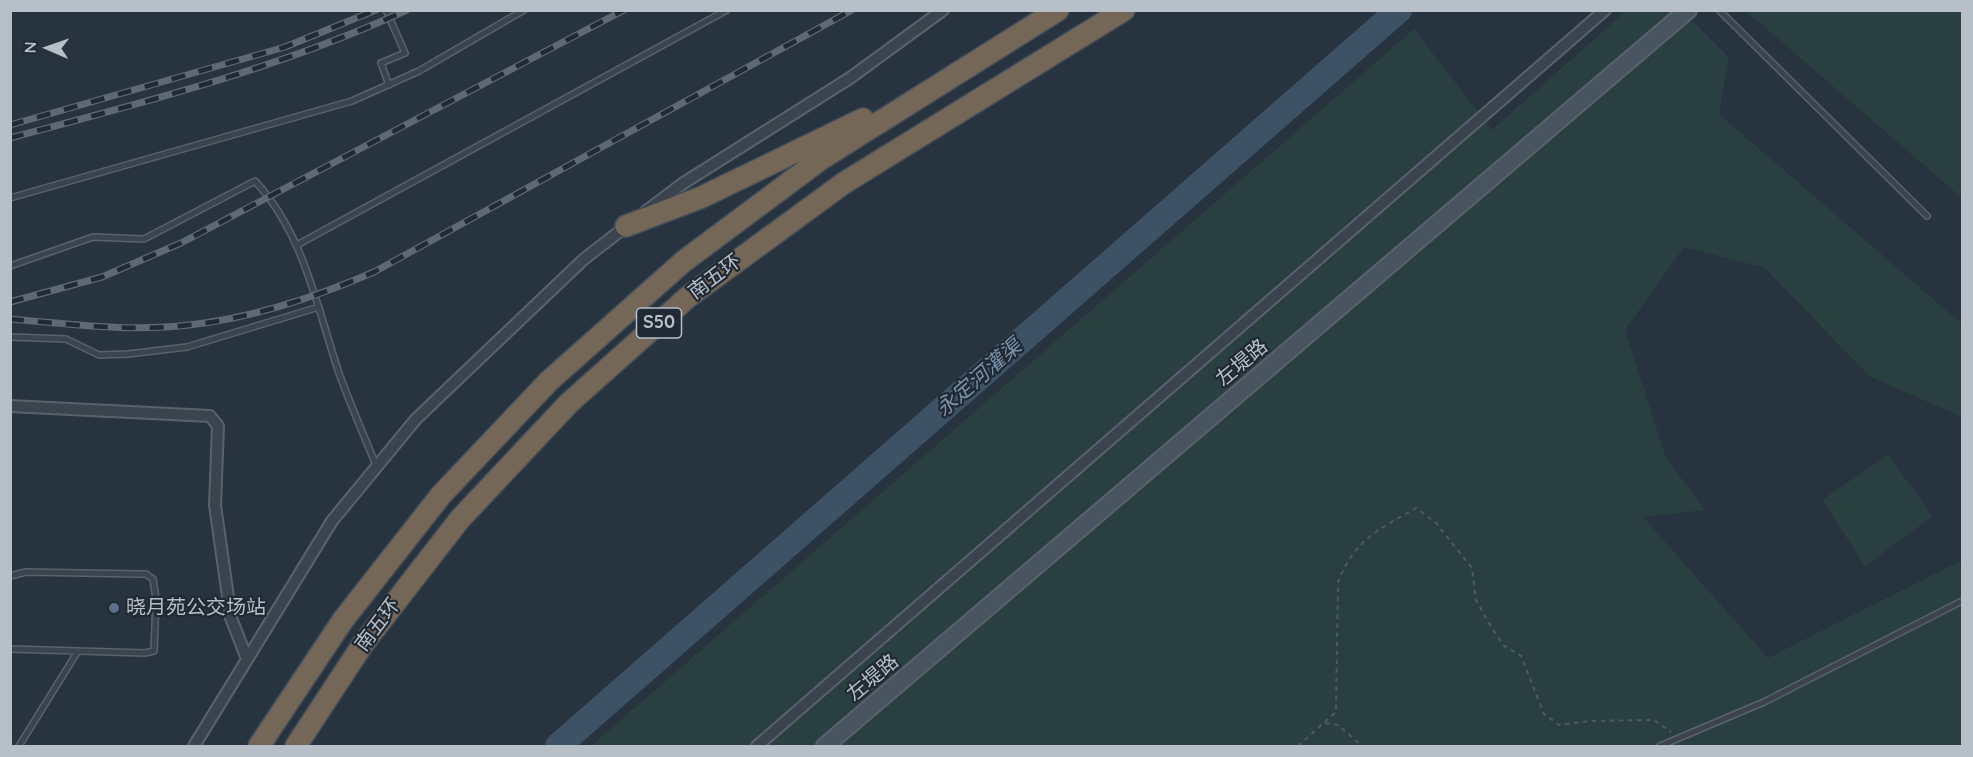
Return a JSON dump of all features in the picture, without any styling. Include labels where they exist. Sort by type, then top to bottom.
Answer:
[{"type":"highway","name":"南五环","points":[[259,747],[343,620],[441,495],[549,381],[684,261],[821,159],[1058,10]]},
{"type":"highway","name":"南五环","points":[[296,747],[363,644],[460,519],[568,403],[688,297],[844,183],[1124,10]]},
{"type":"highway","points":[[626,226],[702,197],[948,79]]},
{"type":"main road","name":"左堤路","points":[[825,747],[1688,10]]},
{"type":"street","points":[[194,747],[332,521],[416,419],[584,259],[626,226],[682,184],[850,78],[943,10]]},
{"type":"street","points":[[757,747],[1605,10]]},
{"type":"street","points":[[10,406],[210,416],[218,426],[215,505],[231,618],[247,659]]},
{"type":"lane","points":[[386,10],[405,53],[381,63],[389,85]]},
{"type":"lane","points":[[10,198],[352,101],[419,71],[524,10]]},
{"type":"lane","points":[[297,244],[727,10]]},
{"type":"lane","points":[[1719,10],[1928,216]]},
{"type":"lane","points":[[10,266],[93,237],[144,239],[255,181],[270,197],[297,244],[341,377],[377,467]]},
{"type":"lane","points":[[10,338],[66,339],[99,356],[128,354],[187,347],[319,307]]},
{"type":"lane","points":[[10,576],[17,573],[146,574],[153,579],[156,599],[154,651],[145,653],[10,649]]},
{"type":"lane","points":[[1660,747],[1764,702],[1962,601]]},
{"type":"lane","points":[[20,747],[78,651]]},
{"type":"path","points":[[1298,747],[1336,712],[1338,582],[1346,563],[1364,538],[1416,508],[1434,522],[1472,568],[1476,600],[1503,645],[1521,656],[1544,714],[1559,725],[1600,721],[1654,720],[1679,737]]},
{"type":"path","points":[[1324,723],[1338,725],[1362,747]]},
{"type":"green space","points":[[1626,11],[1682,11],[1729,58],[1719,114],[1962,324],[1962,417],[1869,376],[1765,268],[1684,247],[1625,330],[1666,458],[1705,510],[1643,517],[1768,658],[1962,560],[1962,746],[591,746],[1414,29],[1492,130]]},
{"type":"green space","points":[[1746,11],[1962,11],[1962,198]]},
{"type":"green space","points":[[1888,455],[1933,516],[1865,566],[1822,500]]},
{"type":"waterway","name":"永定河灌渠","points":[[558,746],[1399,10]]},
{"type":"railway","points":[[10,125],[285,47],[376,10]]},
{"type":"railway","points":[[10,138],[212,82],[359,31],[407,10]]},
{"type":"railway","points":[[10,302],[102,277],[181,243],[624,10]]},
{"type":"railway","points":[[10,319],[77,325],[167,327],[213,322],[260,312],[330,290],[374,272],[852,10]]},
{"type":"place","name":"晓月苑公交场站","points":[[114,608]]}]
